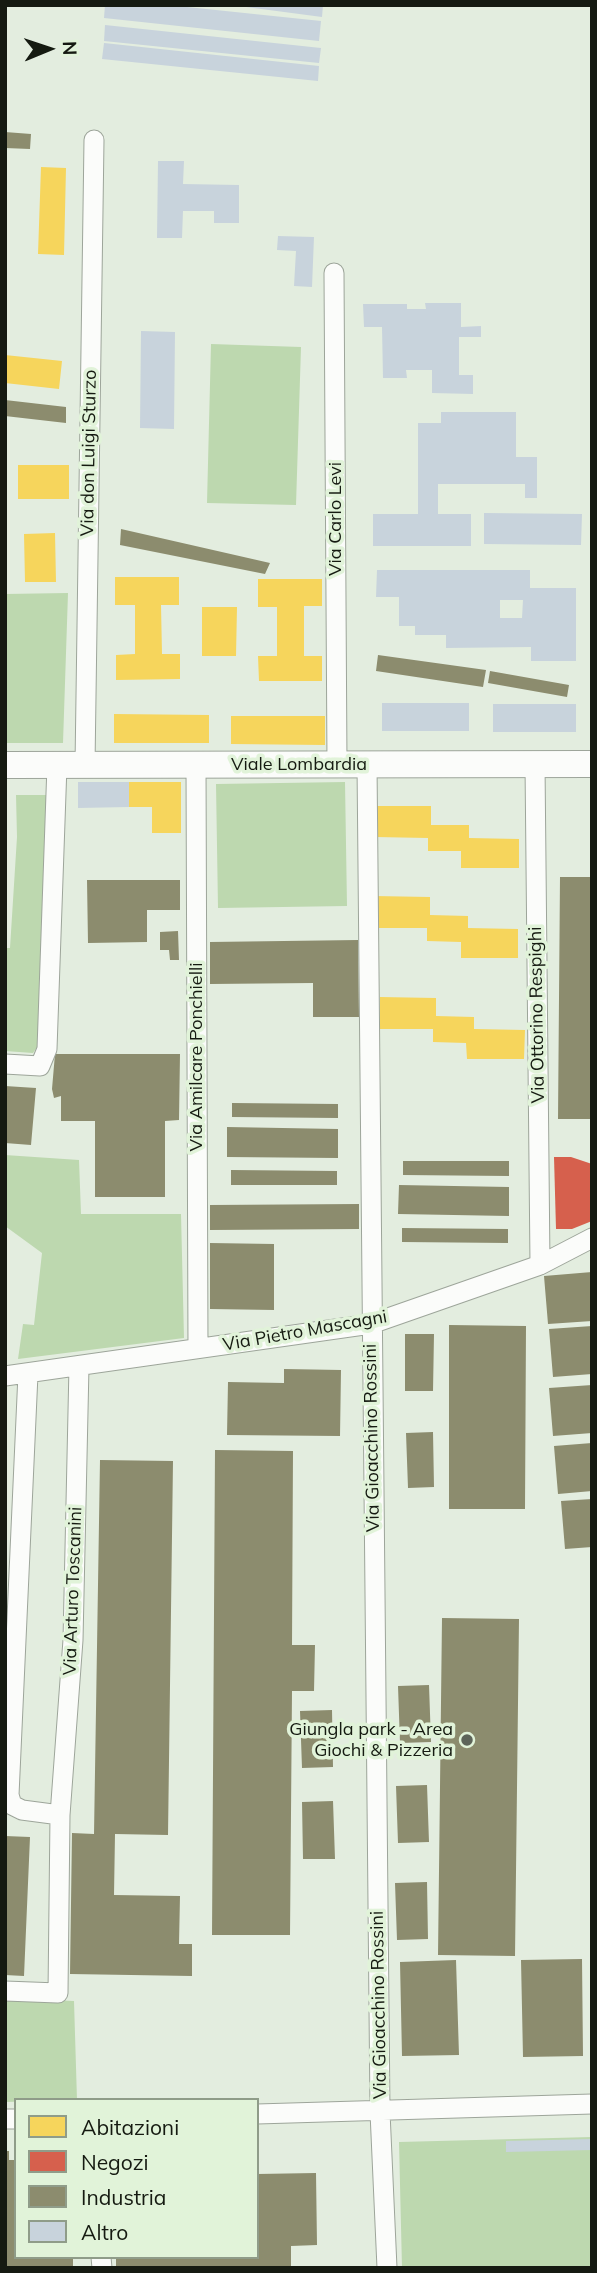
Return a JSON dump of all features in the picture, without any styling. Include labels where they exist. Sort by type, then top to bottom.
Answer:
[{"type":"street","name":"Via don Luigi Sturzo","points":[[85,765],[94,141]]},
{"type":"street","name":"Via Carlo Levi","points":[[334,273],[337,764]]},
{"type":"street","name":"Via Gioacchino Rossini","points":[[367,764],[380,2112],[387,2268]]},
{"type":"street","name":"Via Ottorino Respighi","points":[[535,764],[540,1265]]},
{"type":"street","name":"Viale Lombardia","points":[[5,765],[592,764]]},
{"type":"street","points":[[5,1063],[40,1066],[47,1049],[57,765]]},
{"type":"street","name":"Via Amilcare Ponchielli","points":[[196,765],[198,1349]]},
{"type":"street","name":"Via Pietro Mascagni","points":[[5,1376],[371,1324],[540,1265],[592,1238]]},
{"type":"street","name":"Via Arturo Toscanini","points":[[5,1991],[58,1993],[60,1815],[73,1640],[79,1366]]},
{"type":"street","points":[[28,1374],[9,1795],[12,1805],[22,1810],[60,1815]]},
{"type":"street","points":[[259,2114],[592,2104]]},
{"type":"green space","points":[[211,344],[301,347],[296,505],[207,503]]},
{"type":"green space","points":[[68,593],[63,743],[5,743],[5,594]]},
{"type":"green space","points":[[345,782],[347,906],[218,908],[216,784]]},
{"type":"green space","points":[[16,795],[47,795],[44,1037],[33,1053],[5,1051],[5,948],[10,948],[17,837]]},
{"type":"green space","points":[[5,1155],[79,1160],[81,1214],[181,1214],[184,1338],[18,1359],[23,1324],[34,1325],[42,1253],[5,1226]]},
{"type":"green space","points":[[5,1998],[74,2001],[77,2098],[14,2098],[14,2102],[5,2102]]},
{"type":"green space","points":[[592,2137],[592,2268],[402,2268],[399,2142]]},
{"type":"building: Abitazioni","points":[[41,167],[66,168],[64,255],[38,254]]},
{"type":"building: Abitazioni","points":[[5,355],[62,361],[59,389],[5,383]]},
{"type":"building: Abitazioni","points":[[18,465],[69,465],[69,499],[18,499]]},
{"type":"building: Abitazioni","points":[[55,533],[56,582],[25,582],[24,534]]},
{"type":"building: Abitazioni","points":[[115,577],[179,577],[179,605],[161,605],[162,654],[180,654],[180,679],[116,680],[116,655],[135,654],[135,605],[115,605]]},
{"type":"building: Abitazioni","points":[[258,579],[322,579],[322,606],[304,606],[304,656],[322,656],[322,681],[259,681],[258,656],[277,656],[277,607],[258,607]]},
{"type":"building: Abitazioni","points":[[202,607],[237,607],[236,656],[202,656]]},
{"type":"building: Abitazioni","points":[[114,714],[209,715],[209,743],[114,743]]},
{"type":"building: Abitazioni","points":[[231,716],[325,716],[325,745],[231,744]]},
{"type":"building: Abitazioni","points":[[129,782],[181,782],[181,833],[152,833],[152,807],[129,807]]},
{"type":"building: Abitazioni","points":[[375,806],[431,806],[431,825],[469,825],[469,838],[519,839],[519,868],[461,868],[461,851],[428,851],[428,838],[375,837]]},
{"type":"building: Abitazioni","points":[[374,896],[430,897],[430,915],[468,916],[468,928],[518,929],[518,958],[461,958],[461,942],[427,941],[427,928],[374,928]]},
{"type":"building: Abitazioni","points":[[380,997],[436,998],[436,1016],[474,1017],[474,1029],[525,1030],[524,1059],[467,1059],[466,1043],[433,1042],[433,1029],[380,1029]]},
{"type":"building: Negozi","points":[[554,1157],[571,1157],[592,1164],[592,1221],[572,1229],[556,1229]]},
{"type":"building: Industria","points":[[5,132],[31,134],[30,149],[5,148]]},
{"type":"building: Industria","points":[[5,400],[66,407],[66,423],[5,416]]},
{"type":"building: Industria","points":[[121,529],[270,563],[265,574],[120,545]]},
{"type":"building: Industria","points":[[378,655],[486,670],[483,687],[376,671]]},
{"type":"building: Industria","points":[[490,671],[569,685],[567,697],[488,683]]},
{"type":"building: Industria","points":[[560,877],[592,877],[592,1119],[558,1119]]},
{"type":"building: Industria","points":[[87,880],[180,880],[180,910],[147,910],[147,942],[88,943]]},
{"type":"building: Industria","points":[[178,931],[179,960],[170,960],[169,950],[160,950],[160,932]]},
{"type":"building: Industria","points":[[358,940],[359,1017],[313,1017],[313,983],[210,984],[210,942]]},
{"type":"building: Industria","points":[[55,1054],[180,1054],[179,1120],[165,1121],[165,1197],[95,1197],[95,1121],[61,1121],[61,1096],[54,1098],[52,1089]]},
{"type":"building: Industria","points":[[5,1086],[36,1088],[31,1145],[5,1143]]},
{"type":"building: Industria","points":[[232,1103],[338,1104],[338,1118],[232,1117]]},
{"type":"building: Industria","points":[[227,1127],[338,1129],[338,1158],[227,1157]]},
{"type":"building: Industria","points":[[403,1161],[509,1161],[509,1176],[403,1175]]},
{"type":"building: Industria","points":[[231,1170],[337,1171],[337,1185],[231,1185]]},
{"type":"building: Industria","points":[[399,1185],[509,1187],[509,1216],[398,1214]]},
{"type":"building: Industria","points":[[359,1204],[359,1229],[210,1230],[210,1205]]},
{"type":"building: Industria","points":[[402,1228],[508,1229],[508,1243],[402,1242]]},
{"type":"building: Industria","points":[[210,1243],[274,1244],[274,1310],[210,1309]]},
{"type":"building: Industria","points":[[592,1272],[592,1321],[548,1324],[544,1276]]},
{"type":"building: Industria","points":[[449,1325],[526,1326],[525,1509],[449,1509]]},
{"type":"building: Industria","points":[[592,1326],[592,1374],[553,1377],[549,1329]]},
{"type":"building: Industria","points":[[405,1334],[434,1334],[433,1391],[405,1391]]},
{"type":"building: Industria","points":[[284,1369],[341,1370],[340,1436],[227,1435],[228,1382],[284,1383]]},
{"type":"building: Industria","points":[[592,1385],[592,1433],[553,1436],[549,1388]]},
{"type":"building: Industria","points":[[433,1432],[434,1487],[408,1488],[406,1433]]},
{"type":"building: Industria","points":[[592,1443],[592,1491],[558,1494],[554,1446]]},
{"type":"building: Industria","points":[[215,1450],[293,1451],[292,1645],[315,1645],[314,1691],[292,1691],[290,1935],[212,1935]]},
{"type":"building: Industria","points":[[100,1460],[173,1461],[168,1835],[115,1834],[114,1895],[180,1896],[179,1944],[192,1944],[192,1976],[70,1974],[72,1833],[94,1834]]},
{"type":"building: Industria","points":[[592,1499],[592,1547],[565,1549],[561,1501]]},
{"type":"building: Industria","points":[[442,1618],[519,1619],[515,1956],[438,1955]]},
{"type":"building: Industria","points":[[429,1685],[431,1742],[400,1743],[398,1686]]},
{"type":"building: Industria","points":[[332,1710],[333,1767],[302,1768],[300,1711]]},
{"type":"building: Industria","points":[[427,1785],[429,1842],[398,1843],[396,1786]]},
{"type":"building: Industria","points":[[333,1801],[335,1859],[303,1859],[302,1802]]},
{"type":"building: Industria","points":[[5,1836],[30,1837],[24,1976],[5,1975]]},
{"type":"building: Industria","points":[[427,1882],[428,1939],[397,1940],[395,1883]]},
{"type":"building: Industria","points":[[582,1959],[583,2056],[523,2057],[521,1960]]},
{"type":"building: Industria","points":[[456,1960],[459,2055],[402,2056],[400,1962]]},
{"type":"building: Industria","points":[[5,2151],[9,2151],[9,2160],[14,2160],[14,2259],[73,2259],[73,2268],[5,2268]]},
{"type":"building: Industria","points":[[316,2173],[317,2245],[291,2246],[291,2268],[116,2268],[116,2259],[259,2259],[259,2174]]},
{"type":"building: Altro","points":[[105,5],[168,5],[321,21],[319,41],[104,18]]},
{"type":"building: Altro","points":[[231,5],[323,5],[322,17]]},
{"type":"building: Altro","points":[[105,25],[321,48],[319,63],[104,41]]},
{"type":"building: Altro","points":[[104,43],[319,66],[318,81],[102,59]]},
{"type":"building: Altro","points":[[158,161],[184,161],[183,184],[239,185],[239,223],[214,223],[214,211],[183,211],[182,238],[157,238]]},
{"type":"building: Altro","points":[[278,236],[314,237],[312,287],[294,286],[296,251],[277,250]]},
{"type":"building: Altro","points":[[425,303],[461,303],[461,327],[481,326],[481,337],[459,337],[459,375],[473,375],[473,394],[432,393],[432,370],[406,370],[407,378],[383,378],[382,327],[364,327],[363,304],[407,304],[407,309],[426,309]]},
{"type":"building: Altro","points":[[141,331],[175,332],[174,429],[140,428]]},
{"type":"building: Altro","points":[[441,412],[516,412],[516,457],[537,457],[537,498],[525,498],[525,484],[438,484],[438,514],[471,514],[471,546],[373,546],[373,514],[418,514],[418,423],[441,423]]},
{"type":"building: Altro","points":[[484,513],[582,514],[581,545],[484,544]]},
{"type":"building: Altro","points":[[377,570],[530,570],[530,588],[576,588],[576,661],[531,661],[531,647],[446,648],[446,635],[415,635],[415,626],[399,626],[399,597],[376,597]],"holes":[[[500,600],[523,600],[522,618],[500,618]]]},
{"type":"building: Altro","points":[[382,703],[469,703],[469,731],[382,731]]},
{"type":"building: Altro","points":[[493,704],[576,704],[576,732],[493,732]]},
{"type":"building: Altro","points":[[78,782],[129,782],[129,807],[78,808]]},
{"type":"building: Altro","points":[[592,2139],[592,2150],[506,2152],[506,2141]]},
{"type":"place","name":"Giungla park - Area Giochi & Pizzeria","points":[[467,1740]]}]
